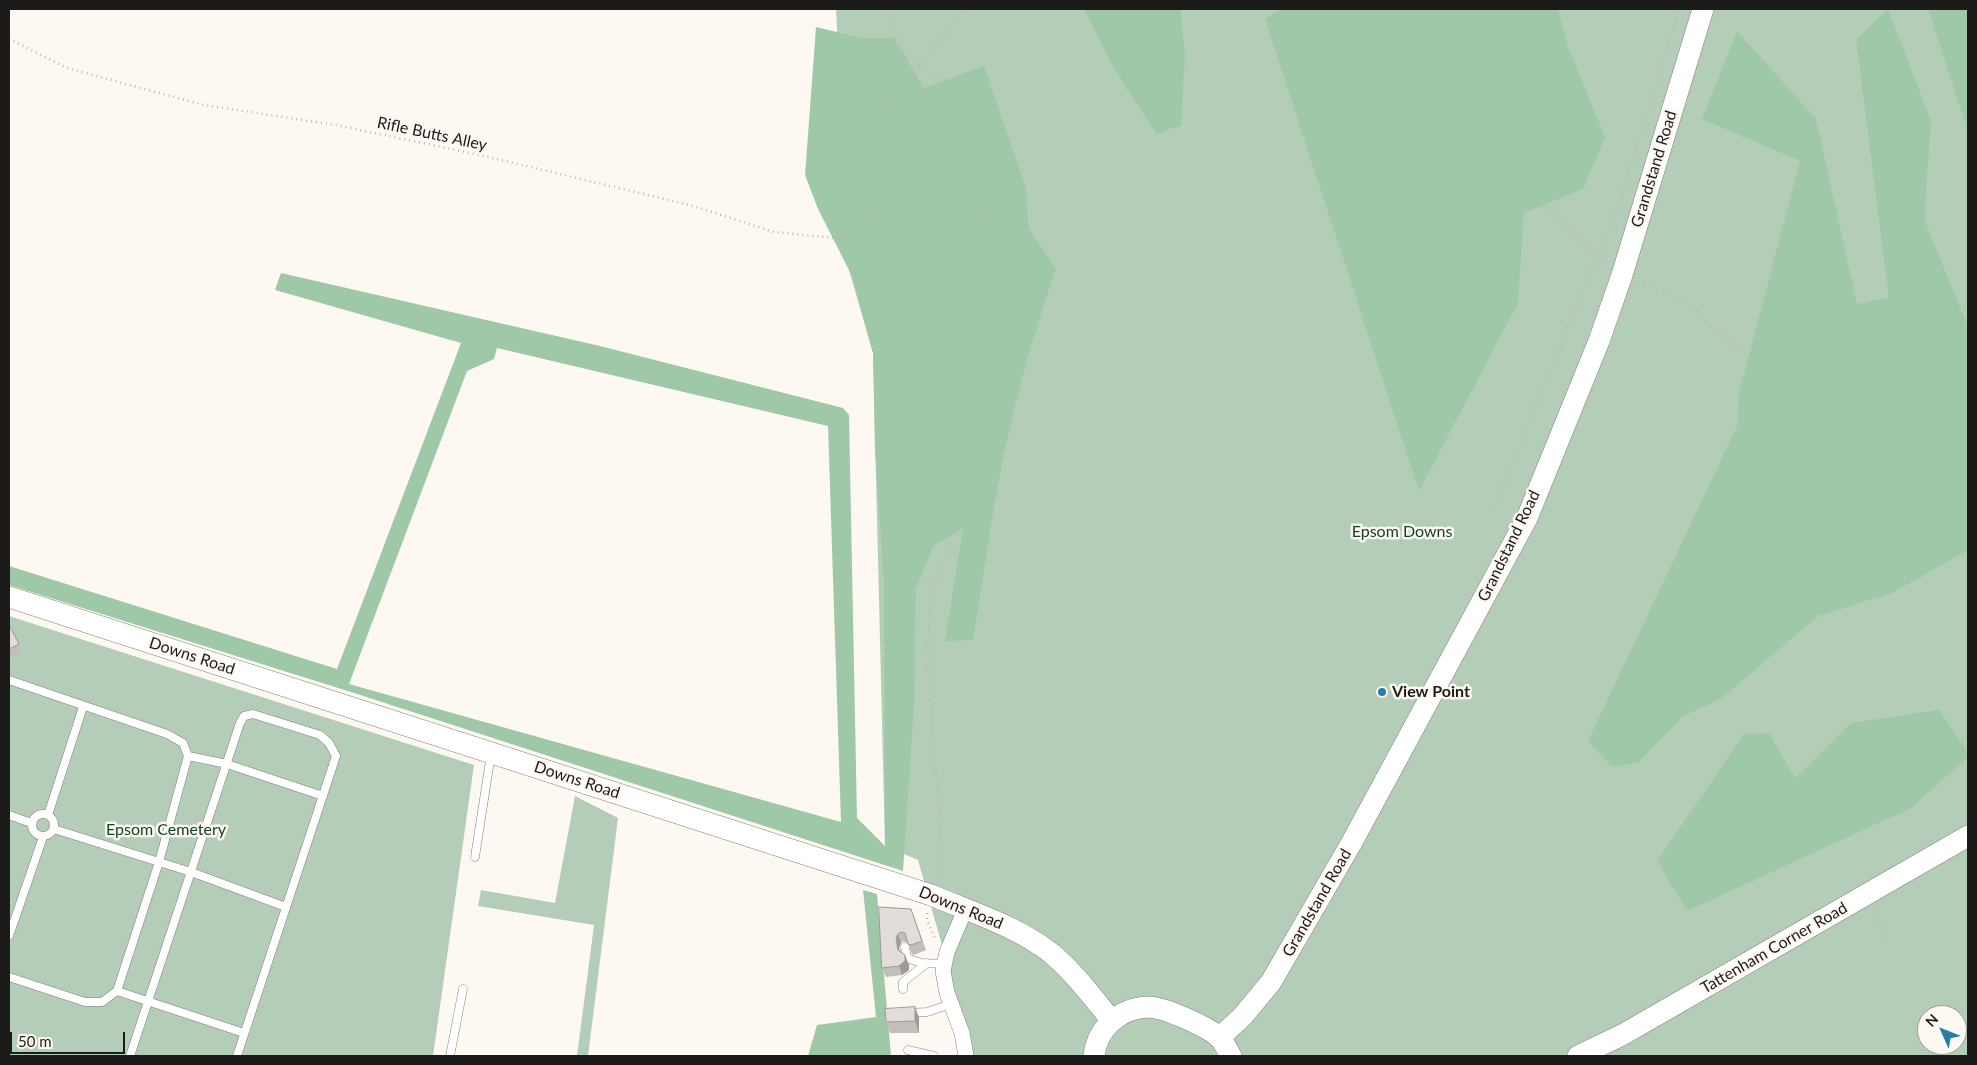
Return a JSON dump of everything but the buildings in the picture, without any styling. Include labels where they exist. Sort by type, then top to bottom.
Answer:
[{"type":"main road","name":"Grandstand Road","points":[[1219,1038],[1242,1017],[1271,982],[1352,842],[1527,518],[1599,341],[1622,274],[1703,9]]},
{"type":"main road","name":"Downs Road","points":[[9,597],[931,895],[1010,928],[1051,954],[1084,987],[1112,1021]]},
{"type":"main road","name":"Tattenham Corner Road","points":[[1578,1056],[1622,1035],[1968,836]]},
{"type":"main road","points":[[1094,1056],[1095,1048],[1105,1028],[1112,1021],[1123,1012],[1150,1007],[1186,1018],[1219,1038],[1231,1056]]},
{"type":"street","points":[[965,910],[946,958],[943,972],[947,993],[962,1033],[966,1056]]},
{"type":"lane","points":[[9,680],[83,707],[167,734],[183,743],[188,756],[159,862],[117,991],[102,1002],[85,1002],[9,977]]},
{"type":"lane","points":[[48,815],[83,707]]},
{"type":"lane","points":[[130,1056],[244,716],[253,714],[320,736],[329,743],[336,756],[237,1056]]},
{"type":"lane","points":[[475,857],[492,752]]},
{"type":"lane","points":[[188,756],[227,764],[323,796]]},
{"type":"lane","points":[[9,815],[32,822]]},
{"type":"lane","points":[[48,815],[53,821],[54,829],[50,834],[43,837],[34,834],[31,827],[36,816],[48,815]]},
{"type":"lane","points":[[54,829],[191,872],[286,907]]},
{"type":"lane","points":[[9,936],[43,837]]},
{"type":"lane","points":[[905,948],[907,958],[927,963]]},
{"type":"lane","points":[[902,989],[902,982],[927,963],[946,958]]},
{"type":"lane","points":[[450,1056],[463,990]]},
{"type":"lane","points":[[117,991],[244,1033]]},
{"type":"lane","points":[[905,1013],[927,1012],[951,1004]]},
{"type":"lane","points":[[908,1050],[934,1056]]},
{"type":"path","points":[[888,9],[933,132],[950,163],[973,188],[1002,263],[997,311],[982,369],[988,427],[951,541],[930,596],[928,657],[940,817],[941,863],[927,908],[927,920],[938,947],[946,958]]},
{"type":"path","points":[[878,198],[883,114],[892,94],[913,76],[965,9]]},
{"type":"path","points":[[1494,509],[1613,221],[1680,9]]},
{"type":"path","name":"Rifle Butts Alley","points":[[9,39],[67,68],[204,105],[336,125],[480,155],[690,206],[774,232],[855,240],[864,223]]},
{"type":"path","points":[[905,55],[934,76],[955,85],[976,111],[989,160],[988,210],[990,228]]},
{"type":"path","points":[[864,223],[878,198],[901,178],[926,167],[950,163]]},
{"type":"path","points":[[864,223],[908,207],[983,212],[988,210]]},
{"type":"path","points":[[1867,894],[1887,938]]},
{"type":"green space","name":"Epsom Downs","points":[[836,9],[1968,9],[1968,1056],[973,1056],[918,860],[885,846],[873,353],[849,270]]},
{"type":"green space","points":[[1084,9],[1180,9],[1185,55],[1181,125],[1157,134],[1113,67]]},
{"type":"green space","points":[[1282,9],[1558,9],[1568,47],[1605,137],[1583,189],[1524,213],[1518,303],[1419,491],[1265,19]]},
{"type":"green space","points":[[1888,9],[1931,121],[1924,219],[1968,327],[1968,550],[1892,593],[1818,616],[1722,698],[1682,717],[1638,763],[1612,767],[1588,741],[1738,424],[1739,393],[1800,161],[1702,119],[1737,31],[1816,119],[1857,304],[1889,298],[1856,40]]},
{"type":"green space","points":[[1928,9],[1968,9],[1968,131]]},
{"type":"green space","points":[[816,27],[862,38],[894,38],[924,88],[984,66],[1026,188],[1029,229],[1056,269],[1032,345],[1011,422],[995,504],[973,640],[945,641],[963,529],[934,545],[916,588],[914,704],[903,871],[351,692],[9,585],[9,566],[337,669],[461,343],[275,290],[281,273],[600,346],[843,408],[849,415],[857,818],[885,846],[884,584],[875,448],[873,353],[852,276],[818,209],[805,175]],"holes":[[[497,348],[828,426],[841,822],[349,684],[467,371],[494,359]]]},
{"type":"green space","name":"Epsom Cemetery","points":[[9,616],[474,765],[433,1056],[9,1056]]},
{"type":"green space","points":[[1939,710],[1968,752],[1968,757],[1911,808],[1687,911],[1657,861],[1744,734],[1769,733],[1795,778],[1851,723]]},
{"type":"green space","points":[[575,796],[618,818],[588,1056],[577,1056],[594,925],[478,906],[481,890],[555,903]]},
{"type":"green space","points":[[863,890],[877,894],[891,1056],[808,1056],[817,1025],[876,1017]]},
{"type":"place","name":"View Point","points":[[1382,692]]}]
